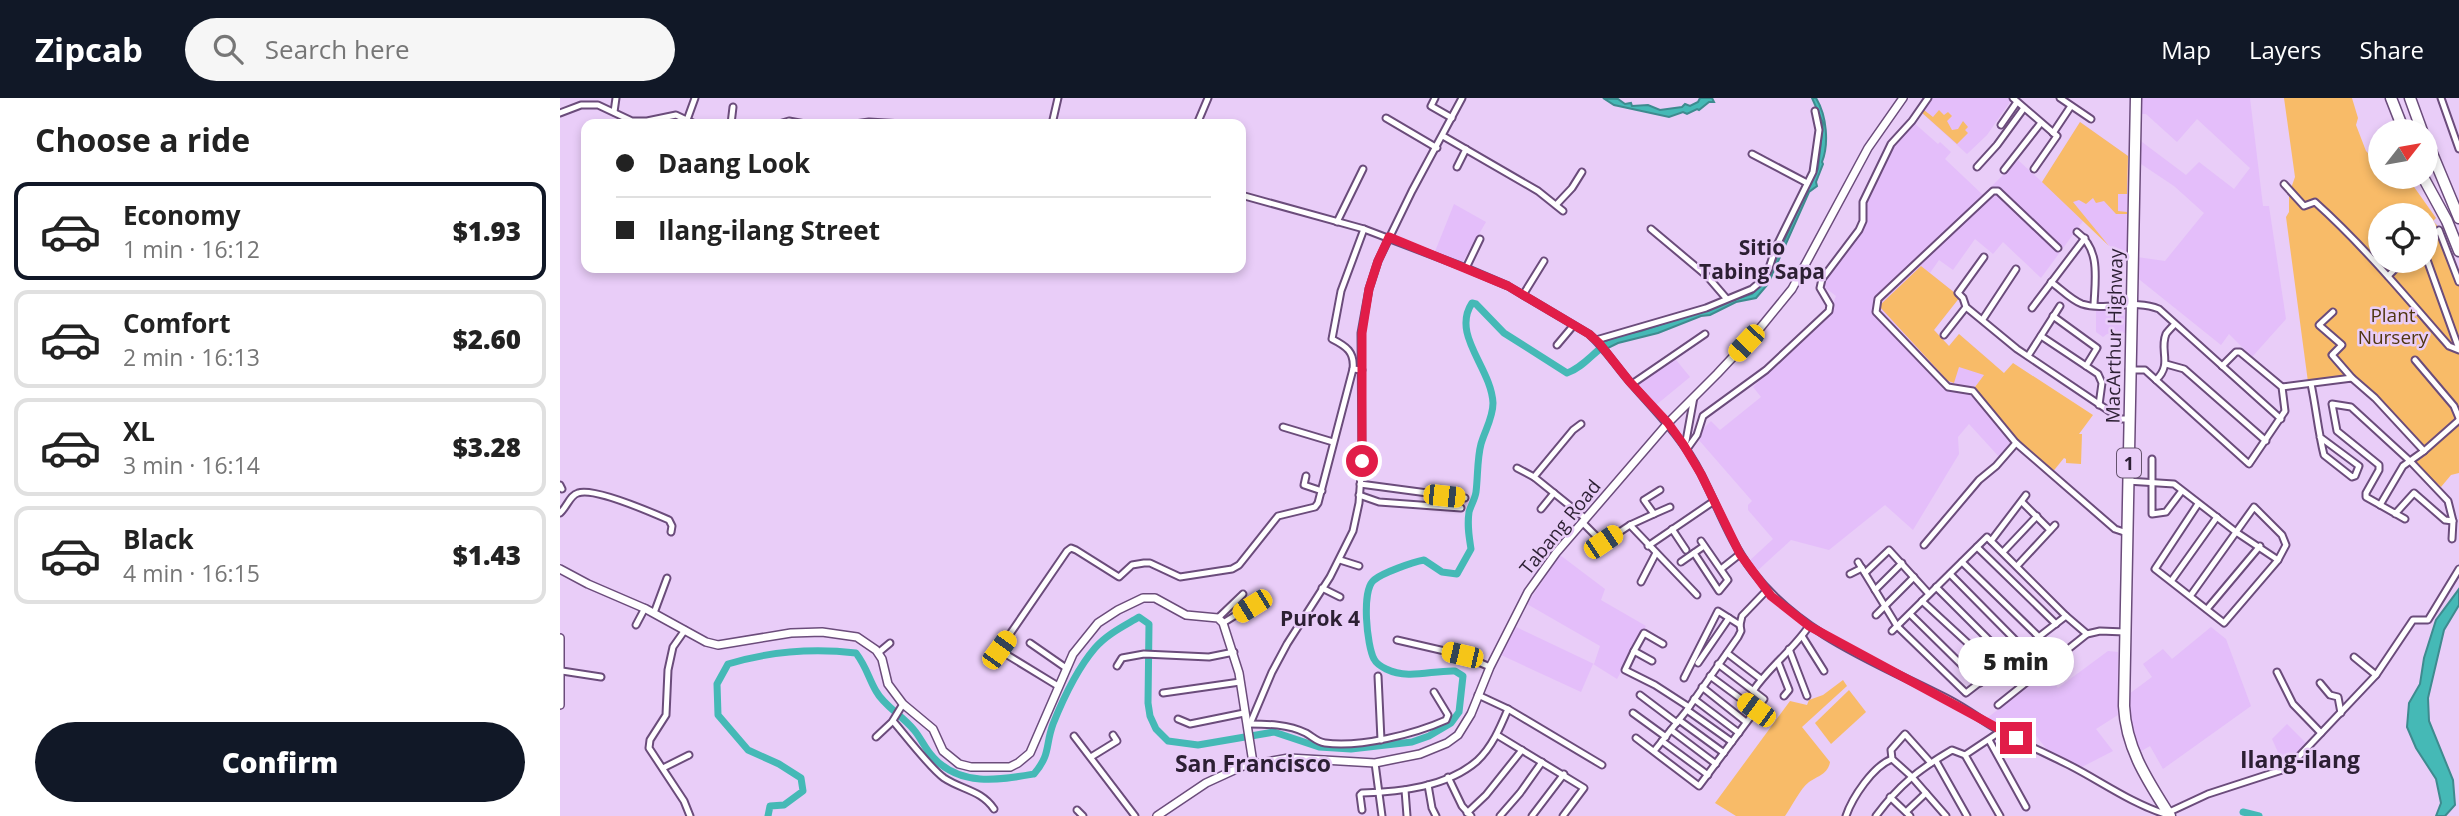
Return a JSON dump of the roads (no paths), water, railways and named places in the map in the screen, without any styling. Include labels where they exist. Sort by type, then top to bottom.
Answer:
[{"type":"highway","name":"MacArthur Highway","points":[[2134,98],[2123,632],[2124,706],[2127,734],[2136,760],[2168,815]]},
{"type":"highway","points":[[2391,98],[2399,119]]},
{"type":"highway","points":[[2410,98],[2418,119]]},
{"type":"highway","points":[[2438,168],[2459,218]]},
{"type":"highway","points":[[2430,189],[2459,251]]},
{"type":"main road","name":"Tabang Road","points":[[1157,816],[1206,783],[1253,763],[1289,758],[1375,763],[1420,754],[1447,743],[1458,735],[1525,596],[1584,520],[1668,423],[1761,327],[1792,289],[1868,148],[1903,98]]},
{"type":"main road","points":[[560,569],[645,608],[706,642],[719,645],[791,633],[858,636],[878,653],[885,667],[888,684],[903,705],[928,723],[943,751],[959,764],[971,767],[1010,767],[1030,753],[1058,685],[1083,639],[1118,610],[1143,598],[1155,598],[1190,616],[1221,620],[1234,652],[1253,763]]},
{"type":"main road","points":[[560,638],[560,705]]},
{"type":"street","points":[[614,112],[616,98]]},
{"type":"street","points":[[687,119],[695,98]]},
{"type":"street","points":[[1053,119],[1058,98]]},
{"type":"street","points":[[1199,119],[1208,98]]},
{"type":"street","points":[[1435,98],[1431,106],[1452,118]]},
{"type":"street","points":[[1434,692],[1448,715],[1446,720],[1408,734],[1381,740],[1322,743],[1305,733],[1282,726],[1248,724],[1287,644],[1340,560],[1353,531],[1360,484],[1362,333],[1369,289],[1389,237],[1462,98]]},
{"type":"street","points":[[1685,446],[1698,435],[1703,416],[1766,370],[1829,311],[1830,305],[1820,288],[1822,279],[1859,230],[1863,221],[1863,202],[1891,144],[1912,121],[1927,98]]},
{"type":"street","points":[[2060,98],[2091,119]]},
{"type":"street","points":[[2001,125],[2015,100],[2057,136],[2034,169]]},
{"type":"street","points":[[2443,100],[2459,149]]},
{"type":"street","points":[[560,113],[581,105],[598,105],[628,119]]},
{"type":"street","points":[[2053,133],[2071,106]]},
{"type":"street","points":[[732,119],[733,107]]},
{"type":"street","points":[[1977,167],[2024,108]]},
{"type":"street","points":[[1598,342],[1706,308],[1752,289],[1768,271],[1776,247],[1813,172],[1819,130],[1815,111]]},
{"type":"street","points":[[655,119],[676,116],[684,119]]},
{"type":"street","points":[[1385,118],[1437,148]]},
{"type":"street","points":[[2004,170],[2040,124]]},
{"type":"street","points":[[2454,136],[2459,130]]},
{"type":"street","points":[[1443,136],[1538,191],[1563,211]]},
{"type":"street","points":[[1457,167],[1466,149]]},
{"type":"street","points":[[1752,154],[1807,183]]},
{"type":"street","points":[[1337,222],[1363,169]]},
{"type":"street","points":[[1556,205],[1582,172]]},
{"type":"street","points":[[2284,184],[2305,206],[2315,202],[2388,276],[2449,346],[2459,350]]},
{"type":"street","points":[[2058,248],[1998,191],[1993,191],[1878,299],[1876,312],[1948,387],[1973,391],[2016,443],[2125,533]]},
{"type":"street","points":[[1246,195],[1389,237],[1466,268],[1523,295],[1598,342],[1685,446],[1740,554],[1784,608],[1809,626],[1886,669],[1952,701],[2001,731],[2108,788],[2168,815],[2208,794],[2285,770],[2376,675],[2413,620],[2428,620],[2459,569]]},
{"type":"street","points":[[1058,685],[999,650],[1071,548],[1119,577],[1132,565],[1150,563],[1180,577],[1232,569],[1239,565],[1278,516],[1315,507],[1322,491],[1353,369],[1351,352],[1332,339],[1341,291],[1364,229]]},
{"type":"street","points":[[1651,229],[1707,276],[1726,298]]},
{"type":"street","points":[[2438,231],[2459,282]]},
{"type":"street","points":[[2077,232],[2085,238],[2094,255],[2094,305]]},
{"type":"street","points":[[2032,307],[2085,238]]},
{"type":"street","points":[[1466,268],[1480,239]]},
{"type":"street","points":[[1984,257],[1958,293],[1966,307],[2028,356],[2121,419],[2128,419]]},
{"type":"street","points":[[1523,295],[1544,261]]},
{"type":"street","points":[[1983,319],[2016,270]]},
{"type":"street","points":[[2388,276],[2391,273]]},
{"type":"street","points":[[2432,273],[2459,350]]},
{"type":"street","points":[[2051,282],[2074,300],[2094,305],[2130,304],[2159,309],[2281,419]]},
{"type":"street","points":[[2028,356],[2060,306]]},
{"type":"street","points":[[1944,335],[1966,307]]},
{"type":"street","points":[[2333,312],[2319,326],[2342,345],[2332,355],[2424,451]]},
{"type":"street","points":[[2053,316],[2097,348],[2086,366]]},
{"type":"street","points":[[2156,380],[2166,364],[2166,335],[2174,325]]},
{"type":"street","points":[[1557,345],[1573,326]]},
{"type":"street","points":[[1632,384],[1705,334]]},
{"type":"street","points":[[2041,336],[2101,378],[2099,405]]},
{"type":"street","points":[[2129,370],[2145,370],[2249,464],[2285,411],[2282,387],[2240,352],[2236,352],[2222,366]]},
{"type":"street","points":[[2380,505],[2403,466],[2459,419],[2454,406],[2415,359]]},
{"type":"street","points":[[2166,364],[2184,369],[2266,441]]},
{"type":"street","points":[[1353,369],[1362,370]]},
{"type":"street","points":[[2282,387],[2352,378]]},
{"type":"street","points":[[2311,384],[2320,437],[2325,456],[2355,477],[2360,466],[2320,437]]},
{"type":"street","points":[[1685,446],[1695,396]]},
{"type":"street","points":[[2316,407],[2332,404],[2351,407],[2411,461],[2448,500],[2453,521],[2452,539]]},
{"type":"street","points":[[2332,404],[2337,431],[2379,465],[2379,470],[2365,495],[2405,519]]},
{"type":"street","points":[[1534,477],[1581,424]]},
{"type":"street","points":[[1283,427],[1333,442]]},
{"type":"street","points":[[1924,545],[1979,480],[1996,466],[2016,443]]},
{"type":"street","points":[[2152,459],[2152,514],[2166,512],[2181,492]]},
{"type":"street","points":[[1517,468],[1554,493],[1584,520],[1603,542],[1630,525],[1670,507]]},
{"type":"street","points":[[1306,477],[1304,485],[1322,491]]},
{"type":"street","points":[[2126,481],[2174,484],[2181,492],[2278,560]]},
{"type":"street","points":[[1360,484],[1465,498]]},
{"type":"street","points":[[1654,514],[1644,500],[1660,490]]},
{"type":"street","points":[[560,513],[567,508],[576,493],[584,492],[615,499],[669,520],[671,532]]},
{"type":"street","points":[[1541,509],[1554,493]]},
{"type":"street","points":[[2395,514],[2414,494],[2445,520],[2453,521]]},
{"type":"street","points":[[1359,495],[1379,502],[1461,508]]},
{"type":"street","points":[[1991,541],[2026,495]]},
{"type":"street","points":[[1648,546],[1714,501]]},
{"type":"street","points":[[2017,566],[2052,527],[2022,502]]},
{"type":"street","points":[[2191,595],[2254,507],[2285,538],[2286,545],[2278,560],[2224,623],[2155,569],[2199,504]]},
{"type":"street","points":[[2003,552],[2037,516]]},
{"type":"street","points":[[2172,580],[2217,517]]},
{"type":"street","points":[[1630,525],[1697,595]]},
{"type":"street","points":[[1672,529],[1685,550]]},
{"type":"street","points":[[1892,631],[1987,537],[2087,634]]},
{"type":"street","points":[[1681,562],[1702,544],[1728,580],[1719,591],[1694,553]]},
{"type":"street","points":[[2207,608],[2260,545]]},
{"type":"street","points":[[1977,547],[2056,624]]},
{"type":"street","points":[[1850,574],[1864,570],[1889,550],[1929,594]]},
{"type":"street","points":[[1641,582],[1656,553]]},
{"type":"street","points":[[1721,569],[1740,554]]},
{"type":"street","points":[[1340,560],[1359,566]]},
{"type":"street","points":[[1857,562],[1897,626],[1964,692],[1968,692],[2010,661],[2066,616]]},
{"type":"street","points":[[1962,562],[2039,637]]},
{"type":"street","points":[[1875,590],[1902,563]]},
{"type":"street","points":[[2014,583],[2024,573]]},
{"type":"street","points":[[1950,574],[2024,649]]},
{"type":"street","points":[[1877,615],[1914,577]]},
{"type":"street","points":[[654,613],[667,578]]},
{"type":"street","points":[[1937,587],[2010,661]]},
{"type":"street","points":[[1322,588],[1340,597]]},
{"type":"street","points":[[1654,751],[1688,709],[1727,653],[1741,631],[1742,617],[1767,590]]},
{"type":"street","points":[[1221,620],[1243,594]]},
{"type":"street","points":[[1922,601],[1997,670]]},
{"type":"street","points":[[1221,620],[1252,606]]},
{"type":"street","points":[[636,625],[645,608]]},
{"type":"street","points":[[1684,678],[1718,611],[1740,625]]},
{"type":"street","points":[[1910,614],[1980,683]]},
{"type":"street","points":[[1698,663],[1729,618]]},
{"type":"street","points":[[1753,691],[1809,626]]},
{"type":"street","points":[[685,630],[673,647],[668,670],[666,715],[650,740],[649,748],[684,801],[690,816]]},
{"type":"street","points":[[1663,644],[1645,631],[1625,670],[1655,685],[1732,742]]},
{"type":"street","points":[[1998,705],[2087,634],[2100,631],[2123,632]]},
{"type":"street","points":[[1802,636],[1824,671]]},
{"type":"street","points":[[1397,640],[1462,655],[1490,667]]},
{"type":"street","points":[[878,653],[890,643]]},
{"type":"street","points":[[1030,643],[1066,668]]},
{"type":"street","points":[[1789,649],[1807,696]]},
{"type":"street","points":[[1634,651],[1652,661]]},
{"type":"street","points":[[1117,666],[1122,658],[1144,654],[1209,657],[1234,652]]},
{"type":"street","points":[[1727,653],[1761,679]]},
{"type":"street","points":[[2354,657],[2376,675]]},
{"type":"street","points":[[1778,662],[1789,690],[1784,696]]},
{"type":"street","points":[[1636,738],[1699,786],[1764,699],[1718,664]]},
{"type":"street","points":[[562,671],[601,677]]},
{"type":"street","points":[[2277,672],[2293,704],[2320,733]]},
{"type":"street","points":[[1710,676],[1756,710]]},
{"type":"street","points":[[1378,677],[1381,740]]},
{"type":"street","points":[[1163,693],[1240,682]]},
{"type":"street","points":[[2320,683],[2330,695],[2338,697],[2341,713]]},
{"type":"street","points":[[1702,687],[1746,722]]},
{"type":"street","points":[[1478,695],[1508,709],[1602,765]]},
{"type":"street","points":[[1640,695],[1724,753]]},
{"type":"street","points":[[1693,699],[1739,733]]},
{"type":"street","points":[[876,737],[903,705]]},
{"type":"street","points":[[1362,810],[1360,793],[1405,790],[1428,785],[1476,762],[1497,734],[1508,709]]},
{"type":"street","points":[[1178,719],[1190,724],[1244,713]]},
{"type":"street","points":[[1633,713],[1708,775]]},
{"type":"street","points":[[894,718],[944,778],[977,792],[988,800],[994,809]]},
{"type":"street","points":[[1671,730],[1716,764]]},
{"type":"street","points":[[1965,755],[2001,731]]},
{"type":"street","points":[[1497,734],[1584,788],[1563,816]]},
{"type":"street","points":[[1946,816],[1911,776],[1892,759],[1891,750],[1905,734],[1933,762],[1967,816]]},
{"type":"street","points":[[1091,757],[1117,741],[1113,735]]},
{"type":"street","points":[[1074,736],[1135,816]]},
{"type":"street","points":[[1989,740],[2026,807]]},
{"type":"street","points":[[1448,777],[1453,792],[1469,814],[1521,750]]},
{"type":"street","points":[[1875,816],[1911,776],[1952,750],[1965,755],[2003,816]]},
{"type":"street","points":[[663,768],[690,755]]},
{"type":"street","points":[[1846,816],[1853,798],[1881,765],[1892,759]]},
{"type":"street","points":[[1500,816],[1542,762]]},
{"type":"street","points":[[1375,763],[1382,816]]},
{"type":"street","points":[[1532,816],[1564,774]]},
{"type":"street","points":[[1428,785],[1436,816]]},
{"type":"street","points":[[1405,790],[1407,816]]},
{"type":"street","points":[[1890,797],[1908,814],[1926,793]]},
{"type":"street","points":[[1077,810],[1083,816]]},
{"type":"waterway","points":[[768,816],[770,806],[784,805],[803,791],[801,778],[779,764],[748,750],[718,715],[717,684],[728,664],[776,653],[856,653],[879,696],[910,725],[933,757],[955,773],[981,779],[1034,774],[1045,755],[1061,705],[1082,665],[1105,639],[1139,617],[1149,624],[1150,716],[1156,729],[1168,741],[1198,745],[1274,732],[1319,747],[1351,749],[1412,742],[1429,736],[1451,723],[1459,712],[1463,676],[1455,671],[1403,674],[1386,669],[1374,659],[1371,652],[1366,606],[1370,586],[1378,577],[1424,560],[1442,572],[1457,574],[1471,549],[1469,512],[1476,492],[1480,450],[1493,408],[1491,390],[1466,327],[1472,303],[1504,333],[1567,373],[1605,345]]},
{"type":"waterway","points":[[2243,812],[2259,816]]},
{"type":"district","name":"Sitio Tabing Sapa","points":[[1762,259]]},
{"type":"district","name":"Purok 4","points":[[1320,618]]},
{"type":"district","name":"Ilang-ilang","points":[[2300,759]]},
{"type":"district","name":"San Francisco","points":[[1253,763]]},
{"type":"park label","name":"Plant Nursery","points":[[2393,326]]}]
